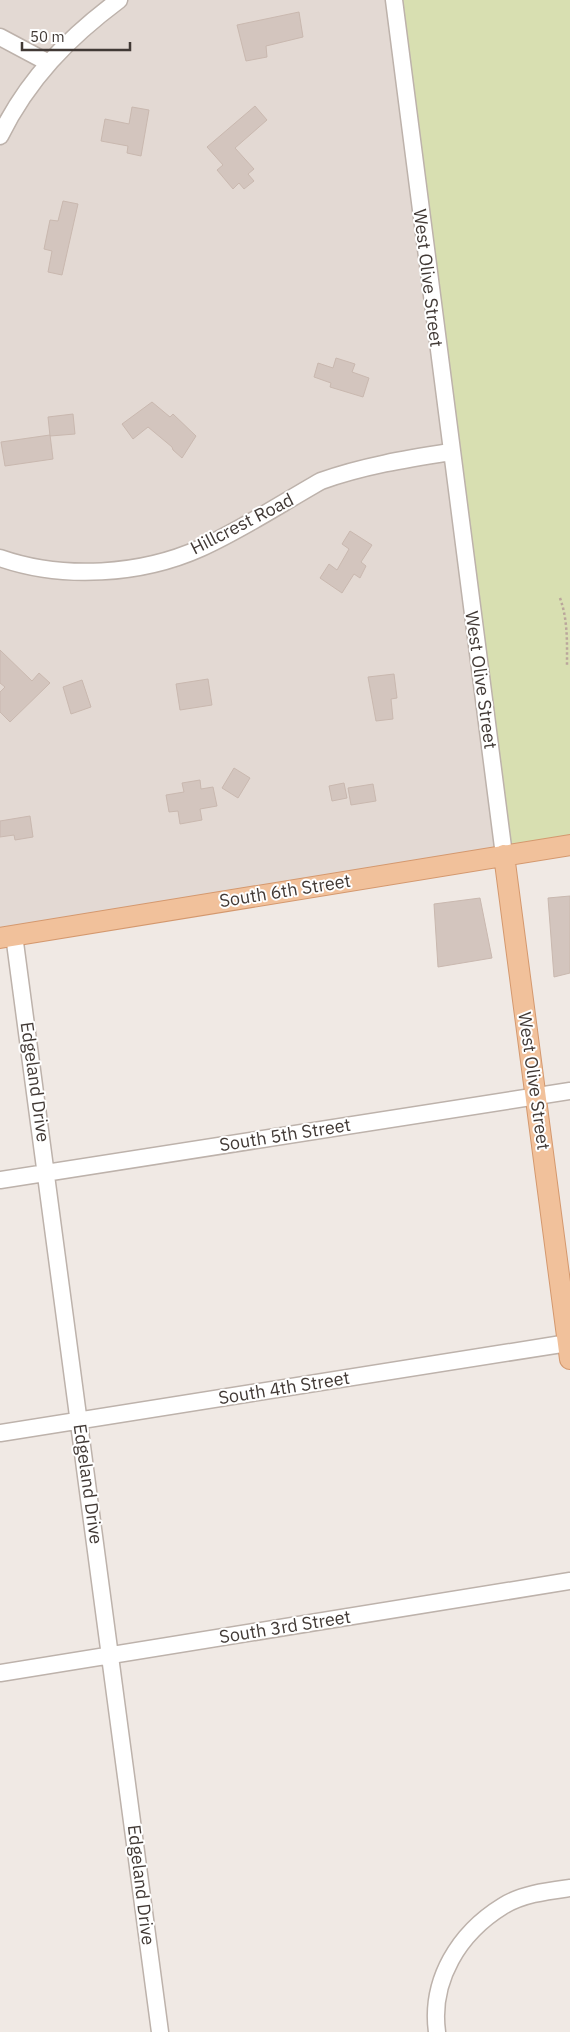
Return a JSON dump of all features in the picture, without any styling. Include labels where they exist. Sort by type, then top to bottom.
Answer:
[{"type":"main road","name":"South 6th Street","points":[[7,937],[570,845]]},
{"type":"main road","name":"West Olive Street","points":[[504,855],[569,1351]]},
{"type":"street","points":[[0,136],[14,106],[48,62],[99,15],[119,0]]},
{"type":"street","name":"West Olive Street","points":[[394,0],[450,452],[504,855]]},
{"type":"street","points":[[0,37],[48,62]]},
{"type":"street","name":"Hillcrest Road","points":[[0,558],[45,569],[77,571],[132,568],[201,548],[321,482],[350,471],[450,452]]},
{"type":"street","name":"Edgeland Drive","points":[[7,937],[47,1172],[160,2032]]},
{"type":"street","name":"South 5th Street","points":[[0,1180],[570,1091]]},
{"type":"street","name":"South 4th Street","points":[[0,1433],[569,1351]]},
{"type":"street","name":"South 3rd Street","points":[[0,1673],[570,1581]]},
{"type":"street","points":[[437,2032],[439,1988],[450,1959],[471,1932],[504,1905],[540,1892],[570,1888]]},
{"type":"path","points":[[560,598],[564,609],[566,627],[567,666]]},
{"type":"shaded area","points":[[0,0],[394,0],[504,855],[0,935]]},
{"type":"green space","points":[[394,0],[570,0],[570,843],[504,855]]},
{"type":"building","points":[[299,12],[303,37],[266,46],[267,57],[246,61],[237,25]]},
{"type":"building","points":[[255,106],[267,120],[235,148],[254,169],[248,174],[254,181],[244,189],[239,183],[233,189],[217,170],[223,165],[207,147]]},
{"type":"building","points":[[132,107],[149,110],[141,156],[127,153],[128,146],[101,141],[105,119],[129,124]]},
{"type":"building","points":[[63,201],[78,204],[62,275],[48,272],[52,251],[44,249],[50,220],[58,221]]},
{"type":"building","points":[[336,358],[355,364],[352,372],[369,378],[363,397],[330,387],[331,383],[314,377],[318,363],[333,368]]},
{"type":"building","points":[[152,402],[170,417],[173,414],[196,436],[182,458],[148,427],[133,439],[122,424]]},
{"type":"building","points":[[73,414],[75,434],[50,436],[48,417]]},
{"type":"building","points":[[50,435],[53,459],[5,466],[1,442]]},
{"type":"building","points":[[350,531],[372,545],[361,562],[366,566],[360,578],[354,574],[342,593],[320,578],[329,564],[337,570],[349,549],[342,544]]},
{"type":"building","points":[[0,650],[32,681],[39,673],[50,683],[10,722],[0,712],[0,692],[5,687],[0,683]]},
{"type":"building","points":[[394,674],[397,698],[391,699],[393,719],[376,721],[368,677]]},
{"type":"building","points":[[208,679],[212,705],[180,710],[176,684]]},
{"type":"building","points":[[82,680],[91,707],[71,714],[63,687]]},
{"type":"building","points":[[234,768],[250,778],[238,798],[222,788]]},
{"type":"building","points":[[200,780],[201,789],[213,787],[217,806],[200,809],[202,820],[180,824],[178,811],[169,812],[166,795],[184,792],[182,783]]},
{"type":"building","points":[[344,783],[347,798],[332,801],[329,786]]},
{"type":"building","points":[[373,784],[376,801],[351,805],[348,788]]},
{"type":"building","points":[[30,816],[33,837],[15,840],[14,835],[0,837],[0,821]]},
{"type":"building","points":[[570,896],[570,973],[554,977],[548,898]]},
{"type":"building","points":[[480,898],[492,958],[438,967],[434,904]]}]
